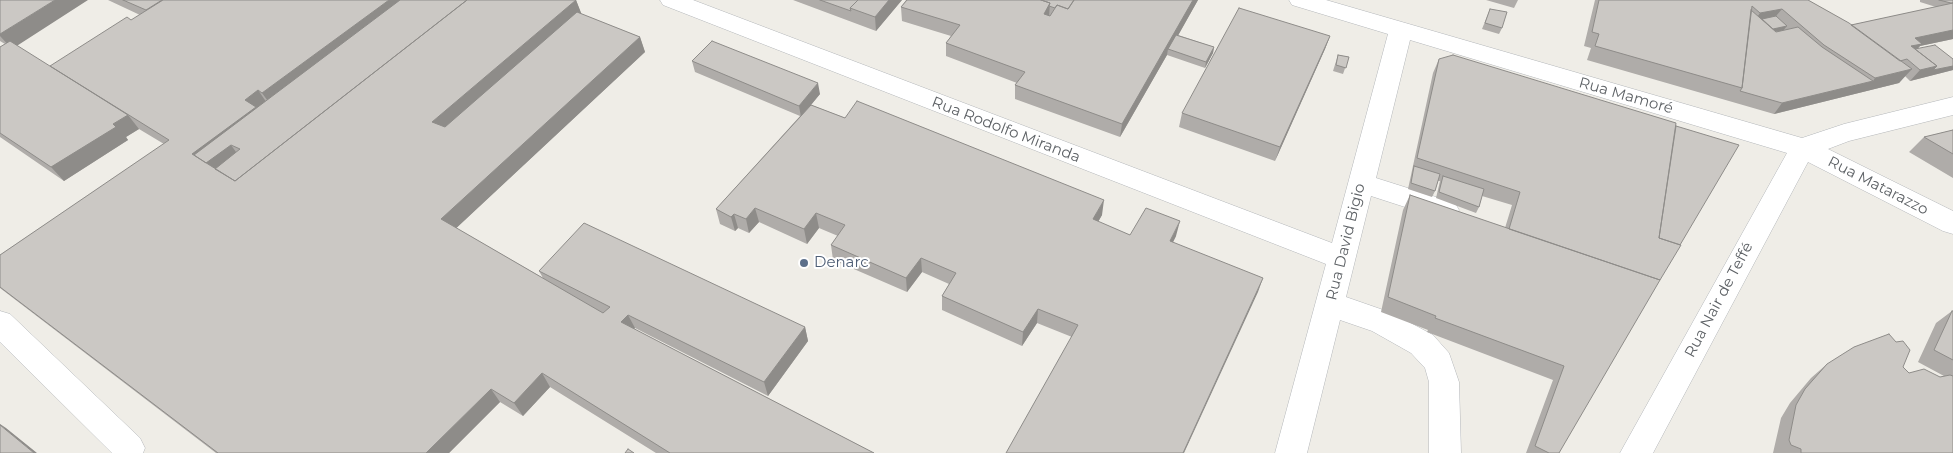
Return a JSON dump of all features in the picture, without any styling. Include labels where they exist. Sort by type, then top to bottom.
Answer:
[{"type":"street","name":"Rua Rodolfo Miranda","points":[[671,0],[1341,258]]},
{"type":"street","name":"Rua Mamoré","points":[[1300,0],[1803,148]]},
{"type":"street","name":"Rua David Bigio","points":[[1291,453],[1401,30]]},
{"type":"street","points":[[1803,148],[1844,133],[1953,106]]},
{"type":"street","name":"Rua Matarazzo","points":[[1803,148],[1953,223]]},
{"type":"street","name":"Rua Nair de Teffé","points":[[1636,453],[1803,148]]},
{"type":"street","points":[[1361,183],[1468,217]]},
{"type":"street","points":[[1330,304],[1382,322],[1422,344],[1438,362],[1444,382],[1445,453]]},
{"type":"street","points":[[0,323],[129,448]]},
{"type":"building","points":[[0,0],[55,0],[0,34]]},
{"type":"building","points":[[123,0],[162,0],[146,10]]},
{"type":"building","points":[[163,0],[389,0],[262,93],[258,90],[245,100],[256,107],[192,154],[235,181],[467,0],[576,0],[432,122],[445,127],[577,12],[640,37],[441,219],[603,313],[610,307],[539,271],[584,223],[805,327],[764,382],[628,315],[621,322],[874,453],[670,453],[542,373],[514,403],[491,389],[426,453],[218,453],[0,287],[0,255],[169,140],[50,66],[127,17],[131,20]]},
{"type":"building","points":[[400,0],[467,0],[235,181],[215,169],[240,149],[231,145],[206,163],[194,155]]},
{"type":"building","points":[[820,0],[858,0],[850,8],[851,11]]},
{"type":"building","points":[[858,0],[889,0],[875,17],[850,8]]},
{"type":"building","points":[[907,0],[1041,0],[1050,3],[1044,14],[1050,16],[1057,5],[1068,9],[1074,0],[1193,0],[1122,124],[1015,85],[1025,72],[946,43],[960,25],[901,7]]},
{"type":"building","points":[[1041,0],[1074,0],[1068,9],[1057,5],[1055,8],[1049,6],[1050,3]]},
{"type":"building","points":[[1599,0],[1808,0],[1849,23],[1912,69],[1875,78],[1824,45],[1782,9],[1760,13],[1752,6],[1742,88],[1595,46],[1599,34],[1592,32]]},
{"type":"building","points":[[1939,0],[1953,0],[1953,3],[1951,3]]},
{"type":"building","points":[[1953,3],[1953,30],[1915,38],[1922,44],[1911,46],[1937,66],[1920,70],[1907,59],[1900,61],[1851,25]]},
{"type":"building","points":[[1239,8],[1330,36],[1280,147],[1182,113]]},
{"type":"building","points":[[1490,9],[1507,12],[1502,28],[1485,23]]},
{"type":"building","points":[[1751,10],[1776,32],[1798,27],[1822,47],[1873,81],[1782,103],[1740,91],[1742,88]]},
{"type":"building","points":[[1776,16],[1787,26],[1773,29],[1762,19]]},
{"type":"building","points":[[1176,35],[1214,47],[1206,62],[1168,49]]},
{"type":"building","points":[[10,41],[128,115],[113,124],[116,127],[51,167],[0,133],[0,47]]},
{"type":"building","points":[[712,41],[818,83],[799,106],[692,61]]},
{"type":"building","points":[[1935,45],[1953,59],[1953,66],[1933,70],[1937,66],[1915,49]]},
{"type":"building","points":[[1338,55],[1349,57],[1346,68],[1336,65]]},
{"type":"building","points":[[1453,55],[1676,123],[1659,238],[1681,245],[1660,280],[1509,229],[1520,192],[1417,158],[1439,59]]},
{"type":"building","points":[[857,101],[1104,200],[1093,219],[1130,235],[1146,208],[1180,221],[1170,241],[1263,278],[1183,453],[1006,453],[1078,325],[1038,309],[1023,332],[942,296],[956,273],[921,258],[906,278],[831,245],[845,225],[816,213],[804,229],[755,208],[746,219],[734,214],[731,217],[716,209],[811,105],[845,118]]},
{"type":"building","points":[[1676,126],[1739,145],[1680,245],[1659,238]]},
{"type":"building","points":[[1953,130],[1953,154],[1924,137]]},
{"type":"building","points":[[1414,166],[1440,174],[1435,191],[1411,183]]},
{"type":"building","points":[[1443,176],[1484,189],[1479,207],[1439,192]]},
{"type":"building","points":[[1410,195],[1660,280],[1559,453],[1549,453],[1535,446],[1564,366],[1435,318],[1436,316],[1388,297]]},
{"type":"building","points":[[1953,311],[1953,360],[1934,350]]},
{"type":"building","points":[[1889,334],[1896,342],[1903,341],[1910,350],[1903,367],[1909,373],[1924,369],[1940,377],[1953,376],[1953,453],[1801,453],[1801,449],[1791,445],[1789,440],[1796,405],[1805,389],[1827,364],[1854,347]]},
{"type":"building","points":[[0,425],[34,453],[0,453]]},
{"type":"building","points":[[628,449],[634,453],[625,453]]},
{"type":"place","name":"Denarc","points":[[804,263]]}]
